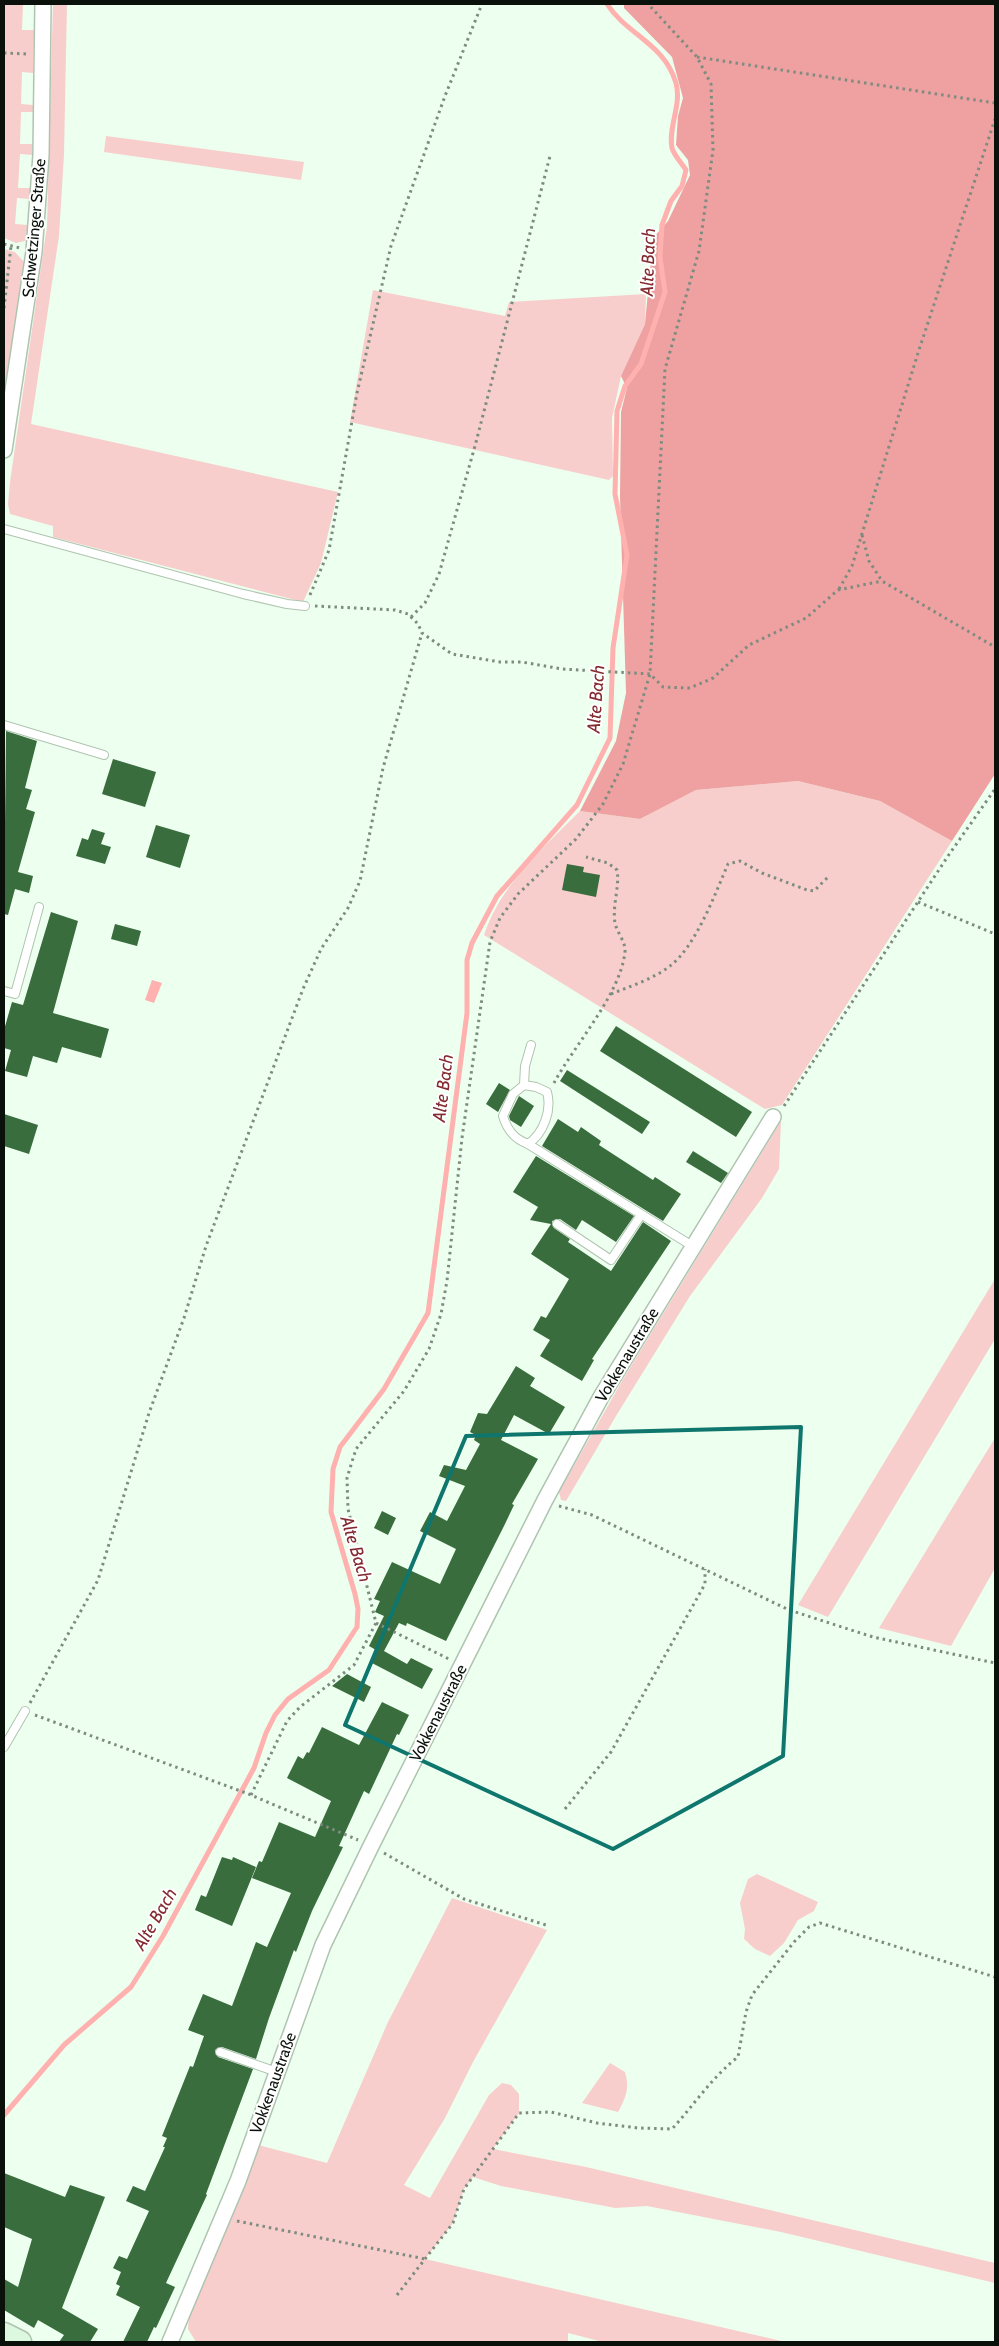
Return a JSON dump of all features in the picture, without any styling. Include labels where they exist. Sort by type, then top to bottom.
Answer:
[{"type":"main road","points":[[4,2334],[20,2342]]},
{"type":"street","name":"Schwetzinger Straße","points":[[4,450],[34,252],[41,155],[43,4]]},
{"type":"street","name":"Vokkenaustraße","points":[[170,2342],[222,2218],[323,1945],[371,1846],[545,1500],[601,1397],[773,1117]]},
{"type":"lane","points":[[4,529],[243,594],[305,606]]},
{"type":"lane","points":[[4,725],[104,755]]},
{"type":"lane","points":[[4,990],[15,994],[39,907]]},
{"type":"lane","points":[[524,1086],[525,1066],[531,1045]]},
{"type":"lane","points":[[528,1144],[535,1139],[548,1114],[550,1102],[547,1092],[536,1087],[524,1086],[513,1094],[507,1103],[503,1116],[507,1129],[520,1141],[528,1144],[694,1247]]},
{"type":"lane","points":[[558,1224],[611,1260],[641,1215]]},
{"type":"lane","points":[[4,1747],[25,1711]]},
{"type":"lane","points":[[220,2052],[277,2072]]},
{"type":"path","points":[[482,4],[445,96],[391,246],[358,393],[329,550],[305,606],[395,610],[411,617],[422,633],[452,654],[500,662],[522,662],[600,673],[650,674],[663,687],[690,688],[713,678],[749,645],[806,618],[838,590],[852,566],[918,353],[995,119]]},
{"type":"path","points":[[251,1795],[287,1722],[300,1707],[354,1665],[376,1622],[348,1509],[347,1478],[356,1450],[404,1391],[429,1349],[441,1314],[447,1281],[462,1138],[490,942],[500,918],[518,894],[576,839],[604,804],[623,764],[650,674],[664,369],[699,251],[713,150],[711,84],[696,57],[648,4]]},
{"type":"path","points":[[4,53],[42,54]]},
{"type":"path","points":[[696,57],[995,103]]},
{"type":"path","points":[[411,617],[425,603],[439,574],[478,437],[550,156]]},
{"type":"path","points":[[4,308],[11,246]]},
{"type":"path","points":[[862,535],[868,561],[882,581],[995,647]]},
{"type":"path","points":[[838,590],[882,581]]},
{"type":"path","points":[[422,633],[383,768],[360,881],[348,908],[321,949],[303,989],[216,1220],[184,1318],[149,1413],[98,1580],[25,1711],[251,1795],[371,1846],[464,1899],[549,1926]]},
{"type":"path","points":[[773,1117],[783,1109],[918,902],[995,789]]},
{"type":"path","points":[[547,1092],[611,994],[626,951],[615,924],[617,870],[608,863],[586,858]]},
{"type":"path","points":[[611,994],[669,967],[680,957],[701,922],[728,864],[740,861],[762,873],[814,891],[828,877]]},
{"type":"path","points":[[918,902],[995,934]]},
{"type":"path","points":[[545,1500],[567,1510],[592,1516],[789,1610],[872,1637],[995,1663]]},
{"type":"path","points":[[565,1809],[611,1752],[705,1584],[704,1569]]},
{"type":"path","points":[[376,1622],[462,1665]]},
{"type":"path","points":[[397,2295],[453,2223],[468,2183],[519,2113],[551,2112],[613,2125],[672,2129],[694,2106],[720,2071],[738,2057],[746,2012],[752,1995],[794,1942],[809,1927],[820,1924],[995,1977]]},
{"type":"path","points":[[222,2218],[425,2258]]},
{"type":"highlighted area","points":[[801,1427],[783,1756],[613,1849],[345,1725],[466,1436]]},
{"type":"shaded area","points":[[4,4],[23,4],[22,30],[34,30],[33,73],[22,72],[21,104],[33,105],[33,112],[21,112],[20,144],[32,144],[32,155],[20,154],[18,188],[30,188],[29,199],[17,198],[15,224],[28,225],[25,241],[16,243],[4,238]]},
{"type":"shaded area","points":[[53,4],[67,4],[64,154],[59,236],[31,424],[338,492],[321,563],[303,602],[53,537],[53,526],[10,514],[8,504],[10,482],[47,226]]},
{"type":"shaded area","points":[[624,4],[995,4],[995,774],[952,841],[880,801],[798,781],[696,790],[640,819],[580,811],[616,741],[626,693],[620,496],[621,412],[627,388],[621,376],[645,324],[653,238],[668,221],[690,175],[688,160],[676,145],[678,116],[683,98],[672,57],[624,8]]},
{"type":"shaded area","points":[[106,136],[304,162],[301,180],[104,152]]},
{"type":"shaded area","points":[[4,249],[15,252],[24,262],[4,392]]},
{"type":"shaded area","points":[[373,290],[505,316],[509,302],[646,294],[645,324],[621,376],[612,418],[613,476],[609,480],[350,422]]},
{"type":"shaded area","points":[[798,781],[880,801],[952,841],[782,1105],[765,1109],[484,935],[491,917],[512,883],[538,853],[580,811],[640,819],[696,790]]},
{"type":"shaded area","points":[[152,980],[162,983],[154,1003],[145,1000]]},
{"type":"shaded area","points":[[781,1121],[779,1169],[762,1198],[690,1296],[566,1501],[561,1500],[559,1492],[622,1381]]},
{"type":"shaded area","points":[[995,1279],[995,1339],[828,1617],[798,1605]]},
{"type":"shaded area","points":[[995,1438],[995,1568],[951,1646],[879,1628]]},
{"type":"shaded area","points":[[757,1874],[818,1902],[814,1911],[798,1920],[784,1943],[770,1956],[755,1949],[744,1939],[745,1929],[740,1903],[748,1879]]},
{"type":"shaded area","points":[[452,1898],[547,1930],[473,2062],[445,2118],[404,2185],[430,2198],[489,2095],[502,2083],[511,2085],[519,2094],[519,2113],[493,2149],[586,2167],[995,2263],[995,2283],[781,2232],[647,2206],[615,2208],[501,2186],[473,2177],[464,2189],[453,2223],[425,2259],[786,2342],[603,2342],[568,2333],[568,2342],[196,2342],[188,2329],[189,2314],[258,2145],[327,2163],[388,2022]]},
{"type":"shaded area","points":[[610,2063],[625,2072],[627,2083],[623,2102],[618,2112],[582,2103]]},
{"type":"building","points":[[6,731],[37,741],[25,788],[32,790],[26,809],[35,812],[18,872],[33,876],[29,893],[15,889],[8,915],[4,914]]},
{"type":"building","points":[[113,759],[156,772],[145,807],[102,794]]},
{"type":"building","points":[[156,825],[190,835],[180,868],[146,857]]},
{"type":"building","points":[[92,829],[105,833],[101,844],[111,847],[105,864],[76,856],[82,838],[88,840]]},
{"type":"building","points":[[567,864],[584,867],[583,872],[600,875],[596,897],[562,890]]},
{"type":"building","points":[[51,912],[78,921],[53,1013],[109,1029],[101,1058],[62,1047],[57,1063],[33,1056],[27,1077],[5,1071],[11,1050],[4,1048],[4,1030],[12,1002],[23,1005]]},
{"type":"building","points":[[115,924],[141,931],[137,946],[111,939]]},
{"type":"building","points":[[616,1026],[752,1112],[736,1137],[600,1051]]},
{"type":"building","points":[[567,1070],[650,1122],[642,1134],[560,1081]]},
{"type":"building","points":[[499,1083],[510,1090],[498,1112],[486,1104]]},
{"type":"building","points":[[519,1096],[534,1106],[521,1127],[510,1120],[509,1116]]},
{"type":"building","points":[[4,1114],[38,1125],[29,1154],[4,1146]]},
{"type":"building","points":[[558,1119],[578,1132],[581,1127],[601,1141],[599,1145],[653,1180],[655,1177],[681,1194],[663,1221],[542,1146]]},
{"type":"building","points":[[693,1151],[728,1173],[721,1183],[686,1162]]},
{"type":"building","points":[[536,1156],[634,1216],[616,1242],[582,1220],[576,1230],[560,1219],[552,1221],[554,1228],[570,1239],[568,1242],[611,1271],[643,1222],[671,1241],[592,1359],[594,1360],[582,1381],[540,1356],[550,1340],[533,1330],[541,1316],[546,1318],[569,1279],[531,1254],[551,1224],[530,1220],[538,1207],[513,1192]]},
{"type":"building","points":[[516,1366],[535,1378],[530,1386],[565,1407],[549,1434],[514,1415],[501,1440],[538,1459],[512,1504],[514,1505],[504,1526],[446,1641],[407,1623],[406,1626],[399,1623],[384,1651],[407,1664],[411,1658],[433,1669],[422,1689],[370,1662],[376,1650],[369,1646],[384,1616],[375,1612],[380,1601],[374,1599],[392,1562],[440,1584],[456,1549],[420,1531],[430,1512],[447,1521],[465,1486],[439,1476],[444,1465],[466,1470],[480,1444],[474,1440],[476,1435],[470,1432],[478,1413],[487,1414]]},
{"type":"building","points":[[382,1511],[396,1518],[388,1535],[374,1528]]},
{"type":"building","points":[[347,1674],[371,1687],[364,1702],[332,1686]]},
{"type":"building","points":[[382,1702],[409,1715],[399,1735],[397,1734],[369,1794],[364,1791],[339,1846],[343,1847],[312,1911],[296,1952],[294,1950],[256,2059],[222,2047],[215,2050],[218,2057],[253,2069],[207,2195],[166,2283],[175,2287],[156,2328],[154,2327],[147,2342],[123,2342],[140,2307],[116,2295],[120,2286],[116,2284],[121,2272],[113,2268],[119,2256],[127,2259],[149,2211],[126,2201],[133,2186],[145,2191],[165,2147],[163,2147],[167,2138],[162,2136],[190,2066],[193,2067],[204,2036],[188,2030],[203,1994],[232,2006],[256,1942],[267,1947],[291,1893],[252,1878],[259,1861],[262,1862],[279,1822],[315,1837],[331,1801],[287,1778],[298,1756],[303,1759],[307,1752],[309,1753],[322,1727],[359,1745]]},
{"type":"building","points":[[222,1857],[232,1860],[233,1857],[256,1867],[232,1926],[195,1910],[201,1895],[206,1897]]},
{"type":"building","points":[[4,2173],[65,2197],[70,2185],[105,2197],[62,2308],[98,2329],[90,2342],[59,2342],[64,2335],[38,2320],[34,2328],[4,2310],[4,2279],[18,2287],[32,2239],[4,2227]]},
{"type":"waterway","name":"Alte Bach","points":[[4,2115],[64,2045],[131,1987],[163,1936],[254,1768],[266,1733],[275,1715],[288,1699],[329,1670],[357,1627],[358,1609],[355,1594],[331,1512],[333,1469],[340,1447],[384,1389],[428,1313],[467,1013],[467,960],[472,943],[497,896],[577,805],[610,738],[613,648],[627,555],[615,494],[617,411],[625,386],[641,364],[665,292],[660,257],[662,225],[671,201],[682,186],[686,170],[672,148],[671,140],[677,91],[670,69],[663,58],[615,15],[607,4]]}]
